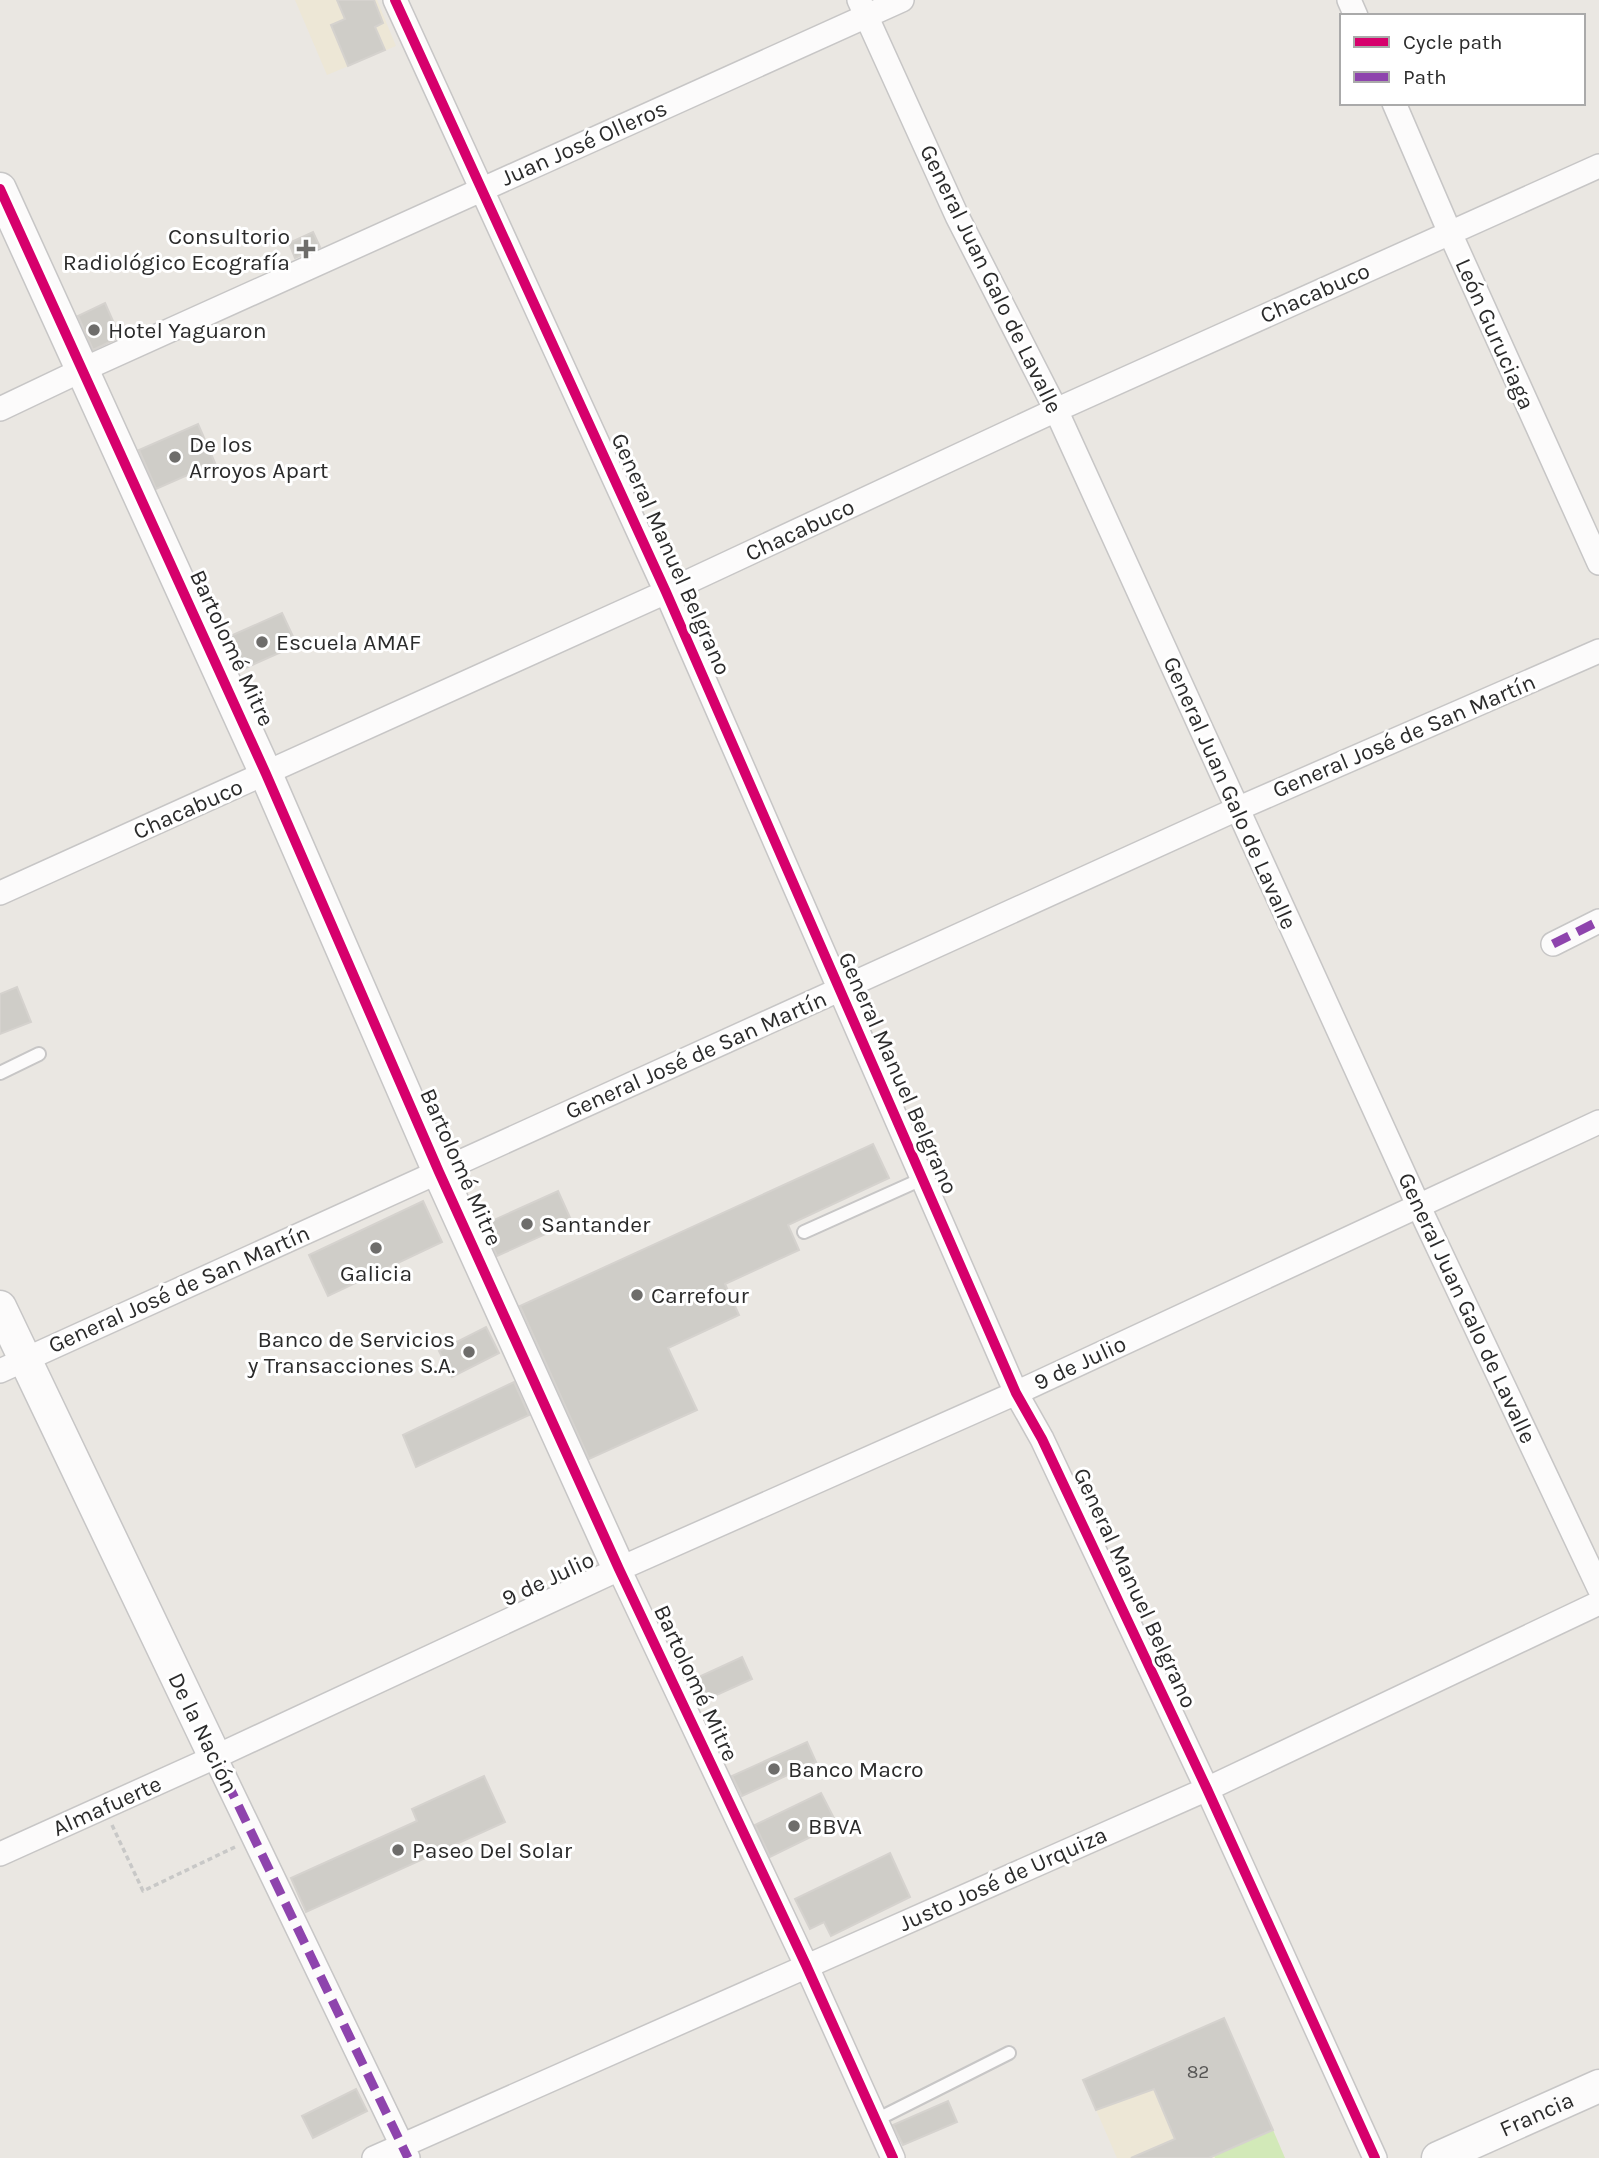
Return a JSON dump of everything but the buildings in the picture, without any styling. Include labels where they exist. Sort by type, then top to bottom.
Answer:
[{"type":"street","name":"General Manuel Belgrano","points":[[395,0],[666,592],[1016,1393],[1042,1438],[1207,1789],[1375,2158]]},
{"type":"street","name":"Juan José Olleros","points":[[0,409],[482,189],[863,8],[902,0]]},
{"type":"street","name":"General Juan Galo de Lavalle","points":[[863,8],[957,216],[1056,410],[1418,1205],[1599,1588]]},
{"type":"street","name":"León Guruciaga","points":[[1395,105],[1599,563]]},
{"type":"street","name":"Chacabuco","points":[[0,893],[666,592],[1056,410],[1599,166]]},
{"type":"street","name":"Bartolomé Mitre","points":[[0,189],[266,774],[439,1172],[619,1569],[806,1965],[893,2158]]},
{"type":"street","name":"General José de San Martín","points":[[12,1365],[1237,809],[1599,651]]},
{"type":"street","points":[[1553,944],[1599,921]]},
{"type":"street","name":"9 de Julio","points":[[215,1757],[619,1569],[1016,1393],[1599,1122]]},
{"type":"street","name":"De la Nación","points":[[0,1307],[12,1365],[215,1757],[405,2152]]},
{"type":"street","name":"Justo José de Urquiza","points":[[374,2158],[405,2152],[806,1965],[1207,1789],[1599,1603]]},
{"type":"street","name":"Almafuerte","points":[[0,1854],[215,1757]]},
{"type":"street","name":"Francia","points":[[1438,2158],[1599,2086]]},
{"type":"lane","points":[[0,1073],[39,1054]]},
{"type":"lane","points":[[804,1233],[922,1179]]},
{"type":"lane","points":[[876,2120],[1009,2053]]},
{"type":"path","points":[[103,1808],[143,1891],[254,1838]]},
{"type":"shaded area","points":[[295,0],[377,0],[396,46],[327,75]]},
{"type":"shaded area","points":[[1224,2018],[1285,2158],[1117,2158],[1083,2080]]},
{"type":"green space","points":[[1273,2130],[1285,2158],[1214,2156]]},
{"type":"marked path","points":[[1553,944],[1599,921]]},
{"type":"marked path","points":[[215,1757],[408,2158]]},
{"type":"cycle path","points":[[395,0],[666,592],[1016,1393],[1042,1439],[1207,1789],[1375,2158]]},
{"type":"cycle path","points":[[0,189],[266,774],[439,1172],[619,1569],[806,1965],[893,2158]]},
{"type":"place","name":"Consultorio Radiológico Ecografía","points":[[306,249]]},
{"type":"place","name":"Hotel Yaguaron","points":[[94,330]]},
{"type":"place","name":"De los Arroyos Apart","points":[[175,457]]},
{"type":"place","name":"Escuela AMAF","points":[[262,642]]},
{"type":"place","name":"Santander","points":[[527,1224]]},
{"type":"place","name":"Galicia","points":[[376,1248]]},
{"type":"place","name":"Carrefour","points":[[637,1295]]},
{"type":"place","name":"Banco de Servicios y Transacciones S.A.","points":[[469,1352]]},
{"type":"place","name":"Banco Macro","points":[[774,1769]]},
{"type":"place","name":"BBVA","points":[[794,1826]]},
{"type":"place","name":"Paseo Del Solar","points":[[398,1850]]}]
